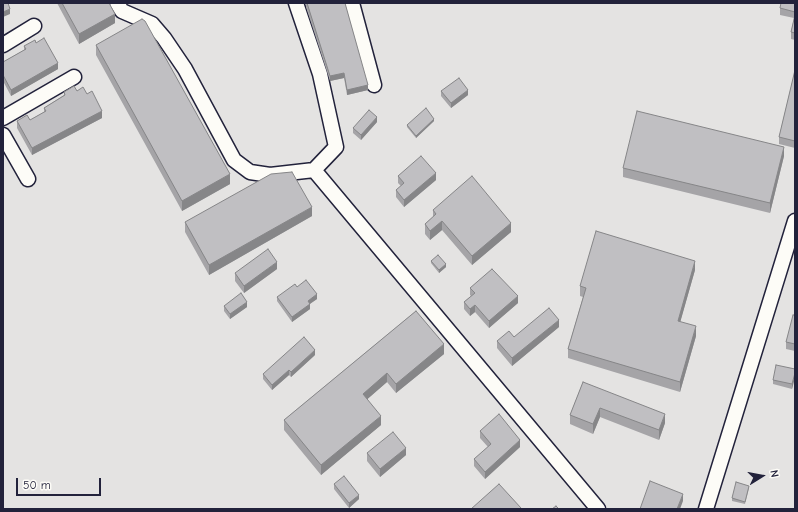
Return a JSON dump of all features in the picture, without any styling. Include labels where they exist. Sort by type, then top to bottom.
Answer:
[{"type":"street","points":[[116,3],[122,11],[134,18],[152,24],[164,38],[185,69],[234,160],[250,172],[270,175],[314,170],[336,147],[320,74],[296,3]]},
{"type":"street","points":[[352,3],[374,85]]},
{"type":"street","points":[[3,45],[34,26]]},
{"type":"street","points":[[3,118],[74,77]]},
{"type":"street","points":[[3,135],[28,179]]},
{"type":"street","points":[[314,170],[598,509]]},
{"type":"street","points":[[706,509],[795,221]]},
{"type":"shaded area","points":[[3,3],[795,3],[795,509],[3,509]]},
{"type":"building","points":[[3,3],[8,3],[10,9],[3,12]]},
{"type":"building","points":[[62,3],[109,3],[115,14],[79,34]]},
{"type":"building","points":[[307,3],[345,3],[368,85],[347,90],[344,73],[330,76]]},
{"type":"building","points":[[781,3],[795,3],[795,12],[780,8]]},
{"type":"building","points":[[795,15],[795,33],[791,32]]},
{"type":"building","points":[[142,19],[145,21],[230,174],[182,201],[96,45]]},
{"type":"building","points":[[44,38],[58,63],[11,90],[3,75],[3,62],[26,49],[24,46],[35,40],[36,43]]},
{"type":"building","points":[[795,70],[795,141],[779,137]]},
{"type":"building","points":[[459,78],[468,90],[451,103],[441,91]]},
{"type":"building","points":[[74,86],[77,91],[83,87],[87,94],[92,91],[102,111],[32,148],[17,121],[27,115],[30,120],[46,111],[44,108],[65,95],[64,92]]},
{"type":"building","points":[[426,108],[434,119],[416,136],[407,125]]},
{"type":"building","points":[[369,110],[377,117],[361,135],[353,128]]},
{"type":"building","points":[[637,111],[784,147],[770,203],[623,168]]},
{"type":"building","points":[[421,156],[436,173],[404,200],[396,190],[404,183],[398,176]]},
{"type":"building","points":[[292,172],[312,207],[209,265],[185,222],[271,174]]},
{"type":"building","points":[[472,176],[511,223],[472,256],[442,221],[430,231],[425,224],[436,214],[433,210]]},
{"type":"building","points":[[596,231],[695,261],[678,321],[696,326],[680,382],[568,349],[586,288],[580,286]]},
{"type":"building","points":[[268,249],[277,262],[244,286],[235,273]]},
{"type":"building","points":[[438,255],[446,264],[439,270],[431,261]]},
{"type":"building","points":[[492,269],[518,296],[489,321],[475,305],[470,309],[464,302],[475,293],[470,288]]},
{"type":"building","points":[[306,280],[317,294],[308,301],[310,304],[292,317],[277,297],[295,284],[297,287]]},
{"type":"building","points":[[241,293],[247,302],[230,314],[224,306]]},
{"type":"building","points":[[549,308],[559,320],[512,358],[497,341],[509,331],[514,337]]},
{"type":"building","points":[[416,311],[444,344],[396,384],[387,373],[363,394],[381,416],[321,465],[284,420]]},
{"type":"building","points":[[793,315],[795,315],[795,344],[786,342]]},
{"type":"building","points":[[304,337],[315,350],[291,372],[289,370],[272,385],[263,374]]},
{"type":"building","points":[[776,365],[795,369],[792,384],[773,380]]},
{"type":"building","points":[[583,382],[665,414],[659,430],[600,408],[593,424],[570,415]]},
{"type":"building","points":[[499,414],[520,440],[485,472],[474,459],[491,444],[480,431]]},
{"type":"building","points":[[393,432],[406,448],[380,469],[367,453]]},
{"type":"building","points":[[344,476],[359,495],[349,503],[334,484]]},
{"type":"building","points":[[650,481],[683,494],[677,509],[640,509]]},
{"type":"building","points":[[736,482],[749,486],[745,502],[732,498]]},
{"type":"building","points":[[499,484],[521,508],[520,509],[471,509]]},
{"type":"building","points":[[556,506],[559,509],[552,509]]}]
